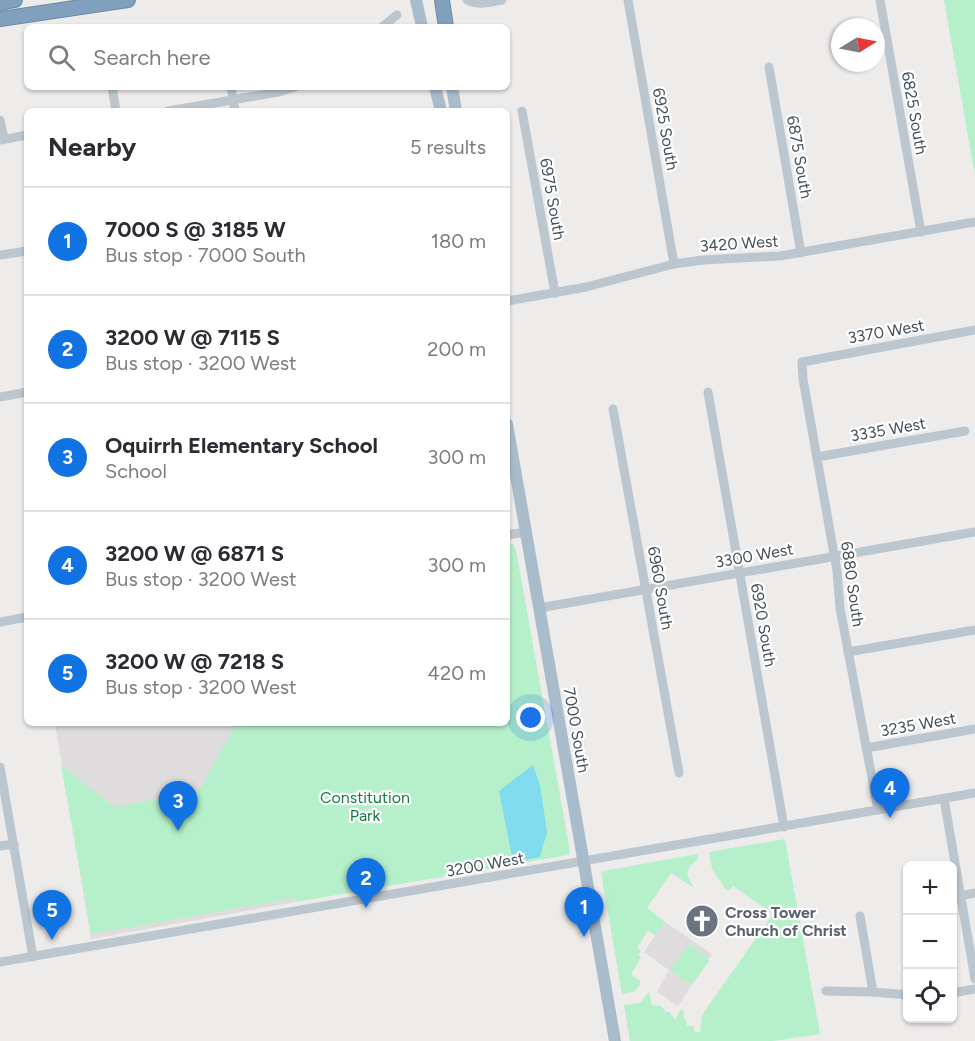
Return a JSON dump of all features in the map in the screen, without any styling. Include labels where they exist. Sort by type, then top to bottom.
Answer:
[{"type":"highway","points":[[0,3],[15,0]]},
{"type":"highway","points":[[0,19],[128,0]]},
{"type":"highway","points":[[442,0],[444,24]]},
{"type":"main road","points":[[417,0],[421,24]]},
{"type":"main road","points":[[437,0],[443,24]]},
{"type":"main road","points":[[436,90],[440,108]]},
{"type":"main road","points":[[452,90],[456,108]]},
{"type":"main road","name":"7000 South","points":[[510,441],[615,1041]]},
{"type":"street","points":[[466,0],[483,3],[502,0]]},
{"type":"street","name":"6925 South","points":[[628,0],[674,264]]},
{"type":"street","name":"6825 South","points":[[880,0],[921,232]]},
{"type":"street","points":[[386,24],[397,15]]},
{"type":"street","name":"6875 South","points":[[769,67],[801,253]]},
{"type":"street","points":[[112,90],[116,108]]},
{"type":"street","points":[[231,90],[234,108]]},
{"type":"street","points":[[186,108],[281,90]]},
{"type":"street","name":"6975 South","points":[[522,111],[555,293]]},
{"type":"street","points":[[0,120],[2,140],[24,136]]},
{"type":"street","name":"3420 West","points":[[510,300],[586,287],[674,264],[703,260],[780,256],[975,222]]},
{"type":"street","points":[[0,255],[24,251]]},
{"type":"street","name":"3370 West","points":[[802,362],[975,330]]},
{"type":"street","name":"6880 South","points":[[802,362],[848,652],[878,810]]},
{"type":"street","name":"6920 South","points":[[708,392],[784,827]]},
{"type":"street","points":[[0,397],[24,393]]},
{"type":"street","name":"6960 South","points":[[613,409],[679,773]]},
{"type":"street","name":"3335 West","points":[[817,457],[965,431]]},
{"type":"street","points":[[510,535],[526,532]]},
{"type":"street","name":"3300 West","points":[[539,608],[975,532]]},
{"type":"street","points":[[0,622],[24,618]]},
{"type":"street","points":[[848,652],[975,630]]},
{"type":"street","name":"3235 West","points":[[866,748],[975,729]]},
{"type":"street","points":[[0,767],[33,957]]},
{"type":"street","name":"3200 West","points":[[0,962],[975,793]]},
{"type":"street","points":[[944,799],[975,979]]},
{"type":"street","points":[[0,846],[14,844]]},
{"type":"street","points":[[960,896],[975,893]]},
{"type":"street","points":[[860,916],[873,992]]},
{"type":"street","points":[[957,992],[975,990]]},
{"type":"street","points":[[826,991],[903,995]]},
{"type":"shaded area","points":[[56,726],[266,726],[296,902],[91,939]]},
{"type":"shaded area","points":[[665,922],[712,954],[678,1006],[657,992],[669,970],[644,952]]},
{"type":"green space","points":[[944,0],[975,0],[975,176]]},
{"type":"green space","name":"Constitution Park","points":[[510,544],[513,544],[516,550],[570,851],[568,855],[296,902],[295,898],[91,934],[61,765],[114,807],[199,791],[234,726],[510,726]]},
{"type":"green space","points":[[785,839],[820,1034],[773,1041],[630,1041],[624,1005],[640,1003],[649,992],[652,1005],[661,1006],[666,1012],[669,1011],[675,1020],[681,1009],[684,1011],[683,1017],[687,1026],[694,1026],[694,1032],[700,1032],[702,1015],[773,914],[733,886],[730,890],[726,890],[712,869],[709,852]]},
{"type":"green space","points":[[697,854],[698,859],[690,866],[687,874],[694,888],[671,873],[647,908],[665,922],[655,936],[648,930],[637,948],[641,951],[638,955],[641,957],[631,974],[640,981],[640,985],[634,992],[622,994],[601,873]]},
{"type":"green space","points":[[689,944],[709,961],[694,982],[689,983],[670,970]]},
{"type":"water","points":[[533,765],[540,785],[547,832],[540,857],[513,862],[499,791]]},
{"type":"place","name":"3200 W @ 6871 S","points":[[890,818]]},
{"type":"place","name":"Oquirrh Elementary School","points":[[178,831]]},
{"type":"place","name":"3200 W @ 7115 S","points":[[366,908]]},
{"type":"place","name":"Cross Tower Church of Christ","points":[[702,921]]},
{"type":"place","name":"7000 S @ 3185 W","points":[[584,937]]},
{"type":"place","name":"3200 W @ 7218 S","points":[[52,940]]}]
